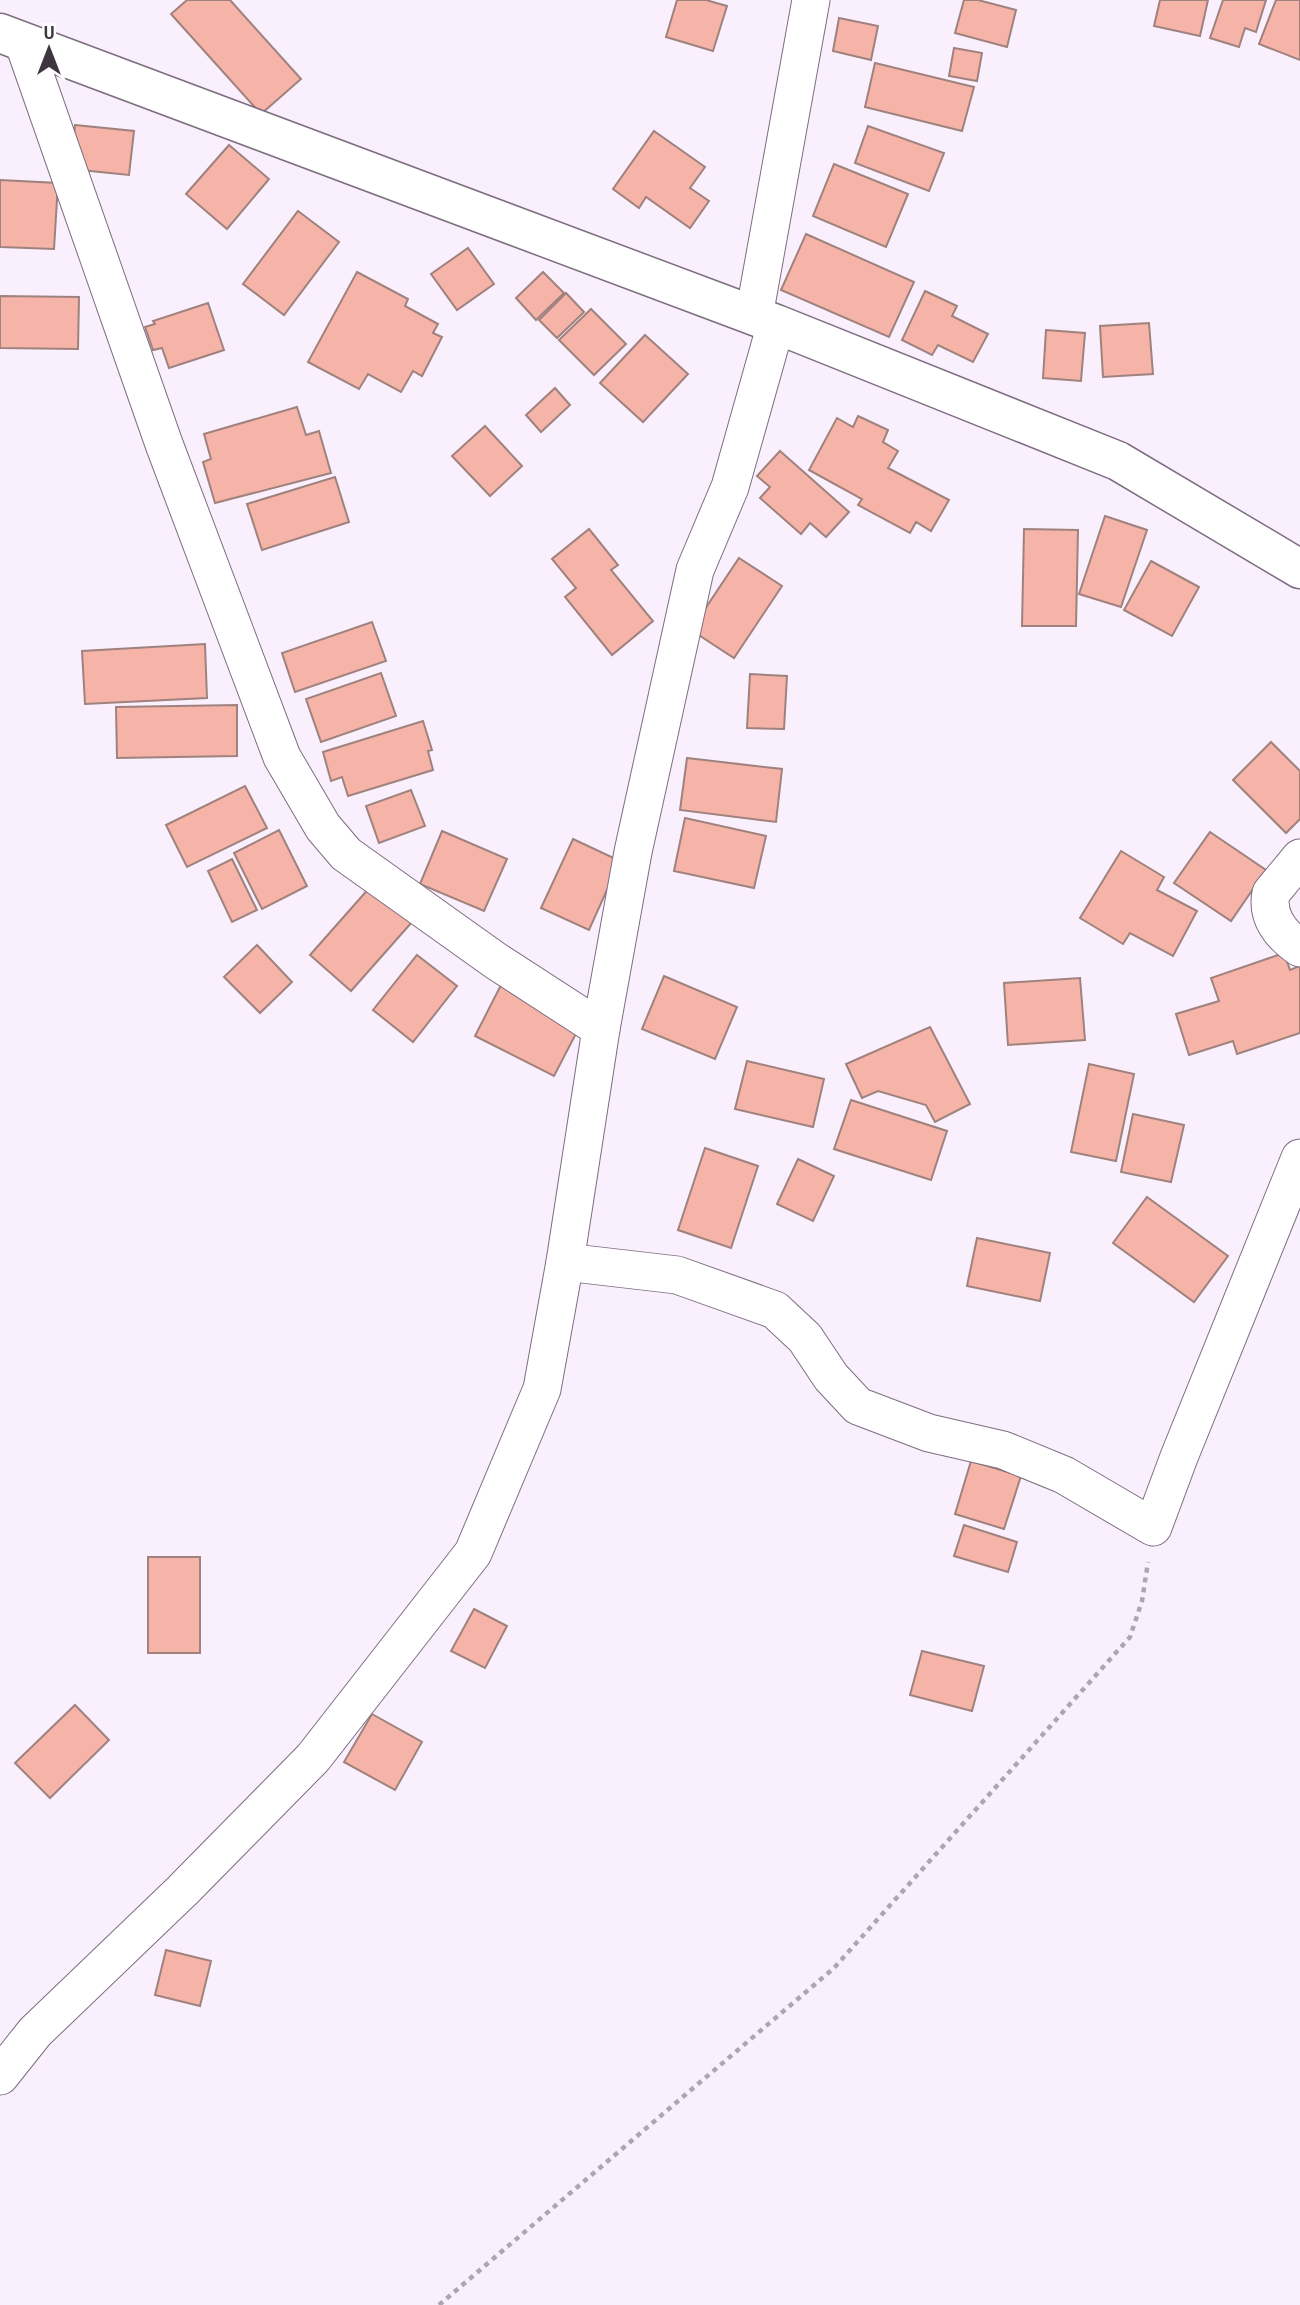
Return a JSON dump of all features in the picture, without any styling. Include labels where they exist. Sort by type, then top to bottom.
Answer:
[{"type":"street","points":[[0,2076],[36,2032],[313,1758],[473,1553],[542,1389],[633,852],[695,570],[730,487],[765,320],[811,0]]},
{"type":"street","points":[[12,39],[765,320],[1118,461],[1300,569]]},
{"type":"street","points":[[12,39],[282,757],[323,827],[346,853],[496,961],[601,1029]]},
{"type":"street","points":[[1300,858],[1271,892],[1269,905],[1280,932],[1300,948]]},
{"type":"street","points":[[565,1262],[677,1275],[775,1310],[805,1338],[831,1377],[858,1406],[929,1433],[1003,1450],[1065,1475],[1153,1527],[1178,1457],[1300,1158]]},
{"type":"path","points":[[439,2305],[834,1968],[1130,1637],[1142,1601],[1153,1527]]},
{"type":"building","points":[[187,0],[230,0],[301,79],[261,114],[171,14]]},
{"type":"building","points":[[677,0],[706,0],[727,6],[713,51],[666,37]]},
{"type":"building","points":[[964,0],[978,0],[1016,10],[1007,47],[955,33]]},
{"type":"building","points":[[1160,0],[1208,0],[1200,36],[1154,26]]},
{"type":"building","points":[[1223,0],[1266,0],[1256,32],[1245,28],[1239,47],[1210,38]]},
{"type":"building","points":[[1276,0],[1300,0],[1300,60],[1259,44]]},
{"type":"building","points":[[839,18],[878,26],[871,60],[833,51]]},
{"type":"building","points":[[954,48],[982,53],[977,81],[949,76]]},
{"type":"building","points":[[875,63],[974,87],[962,131],[865,107]]},
{"type":"building","points":[[75,125],[134,131],[129,175],[71,169]]},
{"type":"building","points":[[868,126],[944,153],[929,191],[855,163]]},
{"type":"building","points":[[654,131],[705,167],[690,188],[709,201],[690,228],[646,197],[639,208],[613,189]]},
{"type":"building","points":[[229,145],[269,179],[227,229],[186,194]]},
{"type":"building","points":[[834,164],[908,194],[886,247],[813,216]]},
{"type":"building","points":[[0,180],[58,183],[54,249],[0,247]]},
{"type":"building","points":[[298,211],[339,242],[284,315],[243,284]]},
{"type":"building","points":[[806,234],[914,282],[889,337],[781,290]]},
{"type":"building","points":[[468,248],[494,284],[457,310],[431,274]]},
{"type":"building","points":[[357,272],[408,299],[405,306],[438,324],[433,333],[442,337],[422,376],[413,371],[401,392],[368,374],[359,389],[308,362]]},
{"type":"building","points":[[543,272],[564,293],[536,320],[516,298]]},
{"type":"building","points":[[925,291],[957,306],[952,316],[988,334],[973,362],[938,345],[932,355],[902,340]]},
{"type":"building","points":[[566,293],[584,312],[557,338],[539,320]]},
{"type":"building","points":[[0,296],[79,297],[78,349],[0,348]]},
{"type":"building","points":[[208,303],[224,350],[169,368],[162,348],[153,350],[145,327],[155,324],[153,321]]},
{"type":"building","points":[[591,309],[626,344],[594,375],[559,340]]},
{"type":"building","points":[[1149,323],[1153,374],[1103,377],[1100,326]]},
{"type":"building","points":[[1046,330],[1085,333],[1081,381],[1043,378]]},
{"type":"building","points":[[645,335],[688,374],[643,422],[600,383]]},
{"type":"building","points":[[555,388],[570,405],[541,432],[526,415]]},
{"type":"building","points":[[297,407],[306,435],[319,431],[331,473],[215,503],[203,462],[211,459],[204,434]]},
{"type":"building","points":[[858,416],[888,430],[883,442],[898,451],[888,468],[949,500],[931,531],[916,522],[910,533],[858,505],[862,499],[809,470],[837,418],[853,427]]},
{"type":"building","points":[[485,426],[522,466],[490,496],[452,456]]},
{"type":"building","points":[[780,451],[849,512],[826,537],[810,523],[801,534],[760,498],[770,487],[757,476]]},
{"type":"building","points":[[335,477],[349,522],[262,550],[247,504]]},
{"type":"building","points":[[1105,516],[1147,530],[1121,607],[1079,594]]},
{"type":"building","points":[[589,529],[618,565],[611,570],[653,621],[612,655],[565,597],[576,588],[552,559]]},
{"type":"building","points":[[1024,529],[1078,530],[1076,626],[1022,626]]},
{"type":"building","points":[[739,558],[782,586],[734,658],[691,630]]},
{"type":"building","points":[[1151,561],[1199,587],[1172,636],[1124,610]]},
{"type":"building","points":[[372,622],[386,661],[295,692],[282,653]]},
{"type":"building","points":[[205,644],[207,698],[85,704],[82,651]]},
{"type":"building","points":[[381,673],[396,716],[321,742],[306,699]]},
{"type":"building","points":[[750,674],[787,676],[784,729],[747,728]]},
{"type":"building","points":[[237,705],[237,756],[117,758],[116,707]]},
{"type":"building","points":[[423,721],[432,750],[428,751],[433,770],[348,796],[342,777],[331,781],[323,752]]},
{"type":"building","points":[[1271,742],[1300,771],[1300,819],[1286,833],[1233,780]]},
{"type":"building","points":[[687,758],[782,769],[776,822],[680,810]]},
{"type":"building","points":[[245,786],[267,828],[187,867],[166,825]]},
{"type":"building","points":[[411,790],[425,826],[379,843],[366,806]]},
{"type":"building","points":[[685,818],[766,836],[754,888],[674,871]]},
{"type":"building","points":[[279,830],[307,886],[262,909],[234,853]]},
{"type":"building","points":[[442,831],[507,859],[484,911],[420,884]]},
{"type":"building","points":[[1210,832],[1266,870],[1231,921],[1174,883]]},
{"type":"building","points":[[573,839],[620,861],[589,930],[541,908]]},
{"type":"building","points":[[1121,851],[1164,877],[1157,890],[1197,911],[1173,956],[1130,933],[1123,944],[1080,918]]},
{"type":"building","points":[[232,859],[257,910],[232,922],[208,871]]},
{"type":"building","points":[[371,886],[412,922],[351,991],[310,955]]},
{"type":"building","points":[[257,945],[292,982],[260,1013],[224,977]]},
{"type":"building","points":[[1284,953],[1290,970],[1300,966],[1300,1033],[1237,1054],[1233,1041],[1189,1055],[1176,1014],[1219,1001],[1211,978]]},
{"type":"building","points":[[417,955],[457,986],[413,1042],[373,1010]]},
{"type":"building","points":[[664,976],[737,1007],[715,1059],[642,1029]]},
{"type":"building","points":[[1080,978],[1085,1040],[1008,1045],[1004,983]]},
{"type":"building","points":[[503,981],[582,1022],[554,1076],[475,1036]]},
{"type":"building","points":[[930,1027],[970,1104],[935,1122],[926,1105],[878,1091],[862,1098],[846,1064]]},
{"type":"building","points":[[747,1061],[824,1079],[813,1127],[735,1109]]},
{"type":"building","points":[[1089,1064],[1134,1074],[1116,1161],[1071,1152]]},
{"type":"building","points":[[851,1100],[947,1131],[931,1180],[834,1149]]},
{"type":"building","points":[[1133,1114],[1184,1125],[1171,1182],[1121,1172]]},
{"type":"building","points":[[705,1148],[758,1166],[731,1248],[678,1230]]},
{"type":"building","points":[[798,1159],[834,1176],[813,1221],[777,1204]]},
{"type":"building","points":[[1147,1197],[1228,1256],[1194,1302],[1113,1243]]},
{"type":"building","points":[[977,1238],[1050,1253],[1040,1301],[967,1286]]},
{"type":"building","points":[[971,1461],[1021,1476],[1004,1529],[955,1514]]},
{"type":"building","points":[[964,1525],[1017,1542],[1008,1572],[954,1556]]},
{"type":"building","points":[[148,1557],[200,1557],[200,1653],[148,1653]]},
{"type":"building","points":[[474,1609],[507,1626],[485,1668],[451,1651]]},
{"type":"building","points":[[922,1651],[984,1666],[972,1711],[910,1695]]},
{"type":"building","points":[[75,1705],[109,1740],[50,1798],[15,1763]]},
{"type":"building","points":[[372,1714],[422,1742],[395,1790],[344,1762]]},
{"type":"building","points":[[166,1950],[211,1961],[200,2006],[155,1995]]}]
